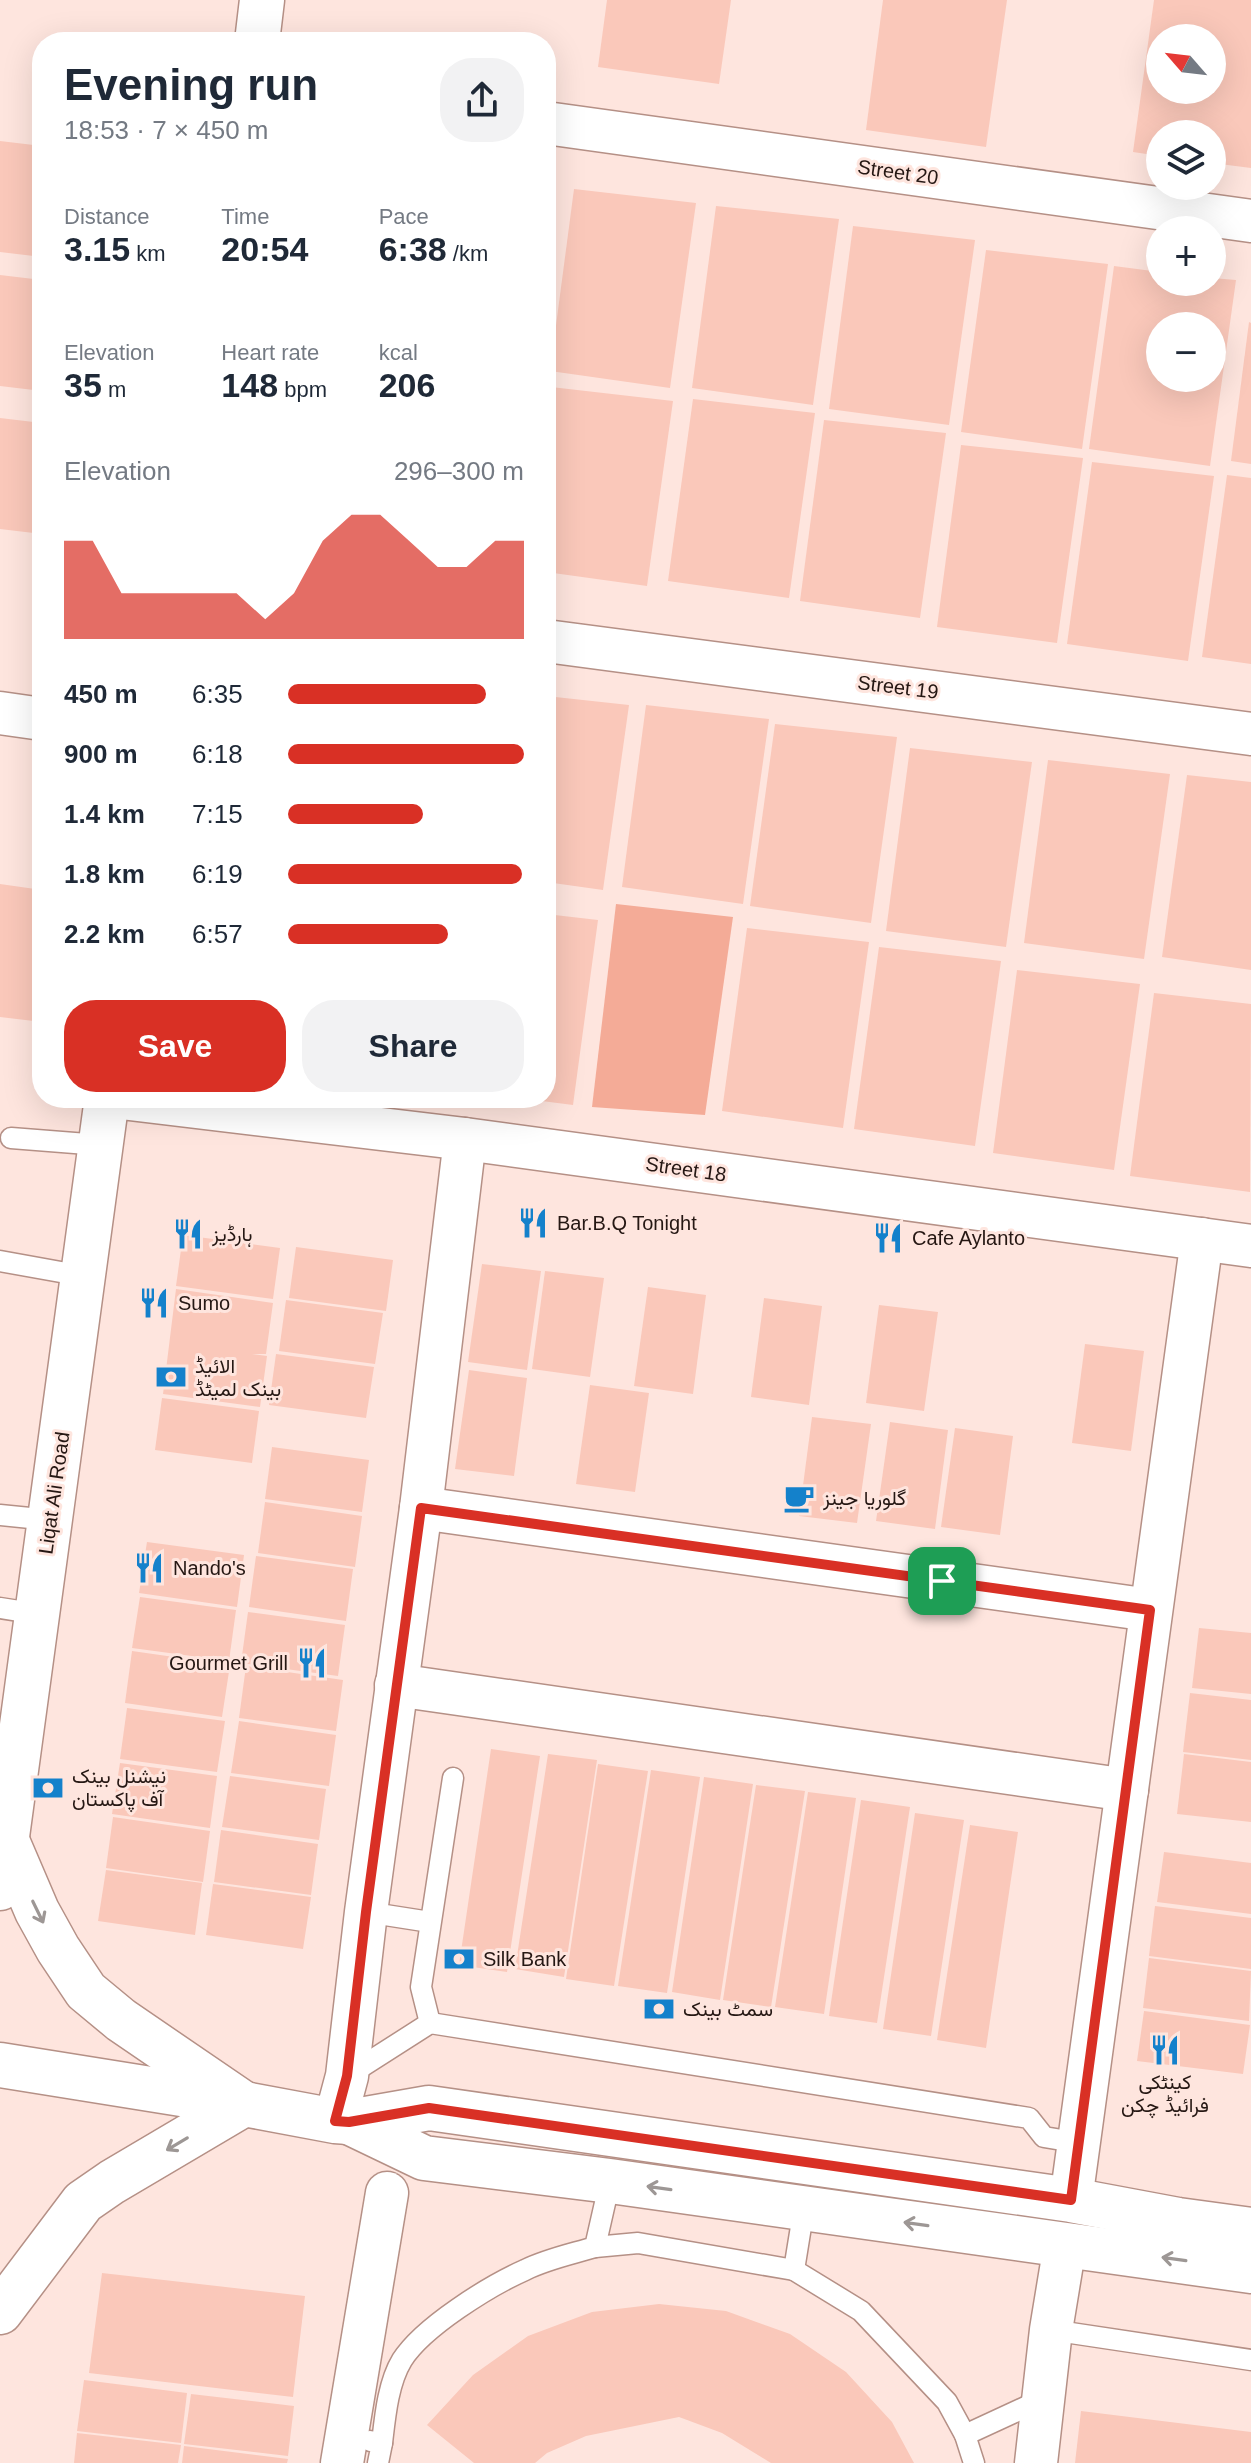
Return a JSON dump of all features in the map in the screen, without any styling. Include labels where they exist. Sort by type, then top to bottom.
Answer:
[{"type":"main road","points":[[258,32],[262,0]]},
{"type":"main road","name":"Liqat Ali Road","points":[[0,1888],[19,1611],[50,1520],[106,1108]]},
{"type":"main road","points":[[7,1813],[37,1911],[86,1991],[121,2020],[244,2104]]},
{"type":"main road","points":[[0,2065],[342,2121],[424,2158],[1251,2271]]},
{"type":"main road","points":[[0,2312],[83,2202],[244,2104]]},
{"type":"main road","points":[[342,2121],[429,2108],[1071,2200],[1251,2230]]},
{"type":"street","name":"Street 20","points":[[556,124],[1251,221]]},
{"type":"street","name":"Street 19","points":[[556,642],[1251,734]]},
{"type":"street","points":[[0,713],[32,718]]},
{"type":"street","name":"Street 18","points":[[205,1108],[465,1139],[1251,1246]]},
{"type":"street","points":[[342,2121],[465,1139]]},
{"type":"street","points":[[1071,2200],[1202,1239]]},
{"type":"street","points":[[421,1508],[1150,1610]]},
{"type":"street","points":[[396,1685],[1127,1790]]},
{"type":"street","points":[[362,2451],[387,2193]]},
{"type":"street","points":[[1036,2463],[1051,2330],[1065,2245]]},
{"type":"lane","points":[[11,1138],[100,1145]]},
{"type":"lane","points":[[0,1261],[83,1276]]},
{"type":"lane","points":[[0,1515],[50,1520]]},
{"type":"lane","points":[[430,2023],[421,1987],[453,1778]]},
{"type":"lane","points":[[366,1912],[430,1922]]},
{"type":"lane","points":[[347,2076],[430,2023],[1029,2118],[1044,2137],[1080,2143]]},
{"type":"lane","points":[[595,2247],[610,2181]]},
{"type":"lane","points":[[794,2270],[804,2208]]},
{"type":"lane","points":[[362,2451],[387,2402],[402,2361],[430,2331],[478,2295],[527,2268],[595,2247],[638,2243],[794,2270],[861,2311],[947,2402],[965,2435],[974,2463]]},
{"type":"lane","points":[[1051,2330],[1251,2360]]},
{"type":"lane","points":[[965,2435],[1045,2398]]},
{"type":"shaded area","points":[[616,904],[733,917],[705,1115],[592,1107]]},
{"type":"building","points":[[607,0],[731,0],[719,84],[598,67]]},
{"type":"building","points":[[883,0],[1007,0],[986,147],[866,130]]},
{"type":"building","points":[[1154,0],[1251,0],[1251,168],[1226,165],[1226,120],[1146,120],[1146,154],[1133,152],[1146,58],[1146,104],[1226,104],[1226,24],[1151,24]]},
{"type":"building","points":[[0,141],[32,145],[32,256],[0,252]]},
{"type":"building","points":[[574,189],[696,203],[670,388],[556,372],[556,326]]},
{"type":"building","points":[[716,206],[839,219],[813,405],[692,388]]},
{"type":"building","points":[[853,226],[975,240],[949,425],[829,409]]},
{"type":"building","points":[[986,250],[1108,264],[1082,449],[961,432]]},
{"type":"building","points":[[1114,266],[1146,270],[1146,296],[1226,296],[1226,279],[1236,280],[1226,352],[1226,312],[1146,312],[1146,392],[1220,392],[1210,466],[1089,449]]},
{"type":"building","points":[[0,275],[32,279],[32,390],[0,386]]},
{"type":"building","points":[[1251,323],[1251,464],[1231,461]]},
{"type":"building","points":[[556,388],[673,401],[647,586],[556,573]]},
{"type":"building","points":[[693,399],[815,413],[789,598],[668,581]]},
{"type":"building","points":[[0,418],[32,422],[32,533],[0,529]]},
{"type":"building","points":[[824,420],[946,433],[920,618],[800,601]]},
{"type":"building","points":[[961,445],[1083,458],[1057,643],[937,627]]},
{"type":"building","points":[[1092,462],[1214,476],[1188,661],[1067,644]]},
{"type":"building","points":[[1227,475],[1251,478],[1251,664],[1202,657]]},
{"type":"building","points":[[556,697],[629,705],[603,890],[556,883]]},
{"type":"building","points":[[646,705],[769,719],[743,904],[622,887]]},
{"type":"building","points":[[775,724],[897,737],[871,923],[750,906]]},
{"type":"building","points":[[910,748],[1032,762],[1006,947],[886,931]]},
{"type":"building","points":[[1048,760],[1170,774],[1144,959],[1024,943]]},
{"type":"building","points":[[1187,775],[1251,782],[1251,970],[1162,957]]},
{"type":"building","points":[[0,884],[32,889],[32,1021],[0,1017]]},
{"type":"building","points":[[556,915],[598,920],[573,1105],[556,1103]]},
{"type":"building","points":[[747,928],[869,942],[843,1128],[722,1111]]},
{"type":"building","points":[[879,947],[1001,961],[975,1146],[854,1129]]},
{"type":"building","points":[[1017,970],[1140,984],[1114,1170],[993,1153]]},
{"type":"building","points":[[1154,993],[1251,1004],[1250,1192],[1130,1176]]},
{"type":"building","points":[[183,1235],[280,1248],[273,1299],[176,1286]]},
{"type":"building","points":[[296,1247],[393,1260],[386,1311],[289,1298]]},
{"type":"building","points":[[482,1264],[541,1271],[527,1370],[468,1362]]},
{"type":"building","points":[[545,1271],[604,1278],[590,1377],[532,1369]]},
{"type":"building","points":[[648,1287],[706,1295],[693,1394],[634,1386]]},
{"type":"building","points":[[176,1289],[273,1303],[266,1354],[252,1354],[267,1356],[260,1407],[163,1394]]},
{"type":"building","points":[[764,1298],[822,1306],[809,1405],[751,1397]]},
{"type":"building","points":[[286,1300],[383,1313],[375,1364],[279,1351]]},
{"type":"building","points":[[879,1305],[938,1312],[924,1411],[866,1403]]},
{"type":"building","points":[[1085,1344],[1144,1351],[1131,1451],[1072,1443]]},
{"type":"building","points":[[276,1354],[374,1367],[366,1418],[269,1405]]},
{"type":"building","points":[[469,1370],[527,1378],[514,1476],[455,1469]]},
{"type":"building","points":[[590,1385],[649,1393],[635,1492],[576,1484]]},
{"type":"building","points":[[162,1398],[259,1411],[252,1463],[155,1450]]},
{"type":"building","points":[[812,1417],[871,1424],[857,1523],[799,1516]]},
{"type":"building","points":[[890,1422],[948,1430],[935,1529],[876,1521]]},
{"type":"building","points":[[955,1428],[1013,1436],[1000,1535],[941,1527]]},
{"type":"building","points":[[272,1447],[369,1460],[362,1512],[265,1499]]},
{"type":"building","points":[[265,1502],[362,1516],[355,1567],[258,1553]]},
{"type":"building","points":[[147,1542],[244,1555],[237,1607],[139,1593]]},
{"type":"building","points":[[256,1556],[353,1569],[346,1621],[249,1607]]},
{"type":"building","points":[[140,1597],[236,1610],[229,1661],[132,1648]]},
{"type":"building","points":[[248,1612],[345,1625],[338,1676],[241,1663]]},
{"type":"building","points":[[1199,1628],[1251,1633],[1251,1694],[1192,1688]]},
{"type":"building","points":[[132,1651],[230,1665],[222,1717],[125,1703]]},
{"type":"building","points":[[246,1666],[343,1680],[336,1731],[239,1718]]},
{"type":"building","points":[[1190,1693],[1251,1700],[1251,1760],[1183,1752]]},
{"type":"building","points":[[127,1708],[225,1721],[217,1772],[120,1759]]},
{"type":"building","points":[[239,1721],[336,1735],[329,1786],[231,1773]]},
{"type":"building","points":[[491,1749],[540,1756],[507,1972],[459,1965]]},
{"type":"building","points":[[548,1754],[597,1760],[564,1977],[515,1969]]},
{"type":"building","points":[[1184,1754],[1251,1762],[1251,1822],[1177,1814]]},
{"type":"building","points":[[120,1763],[217,1776],[210,1828],[112,1814]]},
{"type":"building","points":[[598,1764],[648,1771],[614,1986],[566,1979]]},
{"type":"building","points":[[651,1770],[700,1777],[667,1993],[618,1986]]},
{"type":"building","points":[[230,1776],[326,1789],[319,1840],[222,1827]]},
{"type":"building","points":[[704,1777],[753,1784],[720,2000],[672,1992]]},
{"type":"building","points":[[756,1785],[805,1791],[771,2007],[723,2000]]},
{"type":"building","points":[[808,1792],[856,1798],[824,2014],[775,2007]]},
{"type":"building","points":[[861,1800],[910,1807],[877,2023],[829,2016]]},
{"type":"building","points":[[915,1813],[964,1820],[931,2036],[883,2029]]},
{"type":"building","points":[[113,1817],[210,1831],[203,1882],[106,1868]]},
{"type":"building","points":[[970,1825],[1018,1832],[986,2048],[937,2040]]},
{"type":"building","points":[[221,1830],[318,1844],[311,1895],[214,1882]]},
{"type":"building","points":[[1164,1852],[1251,1863],[1251,1914],[1157,1902]]},
{"type":"building","points":[[106,1870],[202,1883],[195,1935],[98,1921]]},
{"type":"building","points":[[213,1884],[311,1897],[303,1949],[206,1935]]},
{"type":"building","points":[[1155,1906],[1251,1918],[1251,1969],[1149,1956]]},
{"type":"building","points":[[1149,1958],[1251,1971],[1249,2021],[1143,2008]]},
{"type":"building","points":[[1144,2011],[1250,2025],[1243,2074],[1137,2061]]},
{"type":"building","points":[[102,2273],[305,2296],[293,2397],[89,2373]]},
{"type":"building","points":[[659,2304],[726,2311],[790,2334],[846,2372],[892,2422],[914,2463],[771,2463],[722,2433],[679,2417],[586,2436],[547,2453],[535,2463],[474,2463],[427,2425],[473,2375],[528,2336],[592,2312]]},
{"type":"building","points":[[84,2380],[187,2393],[181,2443],[77,2431]]},
{"type":"building","points":[[191,2394],[294,2406],[288,2456],[184,2444]]},
{"type":"building","points":[[1081,2411],[1251,2432],[1251,2463],[1075,2463]]},
{"type":"building","points":[[77,2433],[181,2445],[178,2463],[74,2463]]},
{"type":"building","points":[[184,2446],[288,2459],[287,2463],[182,2463]]},
{"type":"place","name":"Bar.B.Q Tonight","points":[[533,1223]]},
{"type":"place","name":"ہارڈیز","points":[[188,1234]]},
{"type":"place","name":"Cafe Aylanto","points":[[888,1238]]},
{"type":"place","name":"Sumo","points":[[154,1303]]},
{"type":"place","name":"الائیڈ بینک لمیٹڈ","points":[[171,1377]]},
{"type":"place","name":"گلوریا جینز","points":[[799,1498]]},
{"type":"place","name":"Nando's","points":[[149,1568]]},
{"type":"place","name":"Gourmet Grill","points":[[312,1663]]},
{"type":"place","name":"نیشنل بینک آف پاکستان","points":[[48,1788]]},
{"type":"place","name":"Silk Bank","points":[[459,1959]]},
{"type":"place","name":"سمٹ بینک","points":[[659,2009]]},
{"type":"place","name":"کینٹکی فرائیڈ چکن","points":[[1165,2050]]},
{"type":"route","points":[[421,1508],[942,1581],[1150,1610],[1071,2200],[429,2108],[349,2122],[335,2121],[347,2076],[421,1508]]}]
